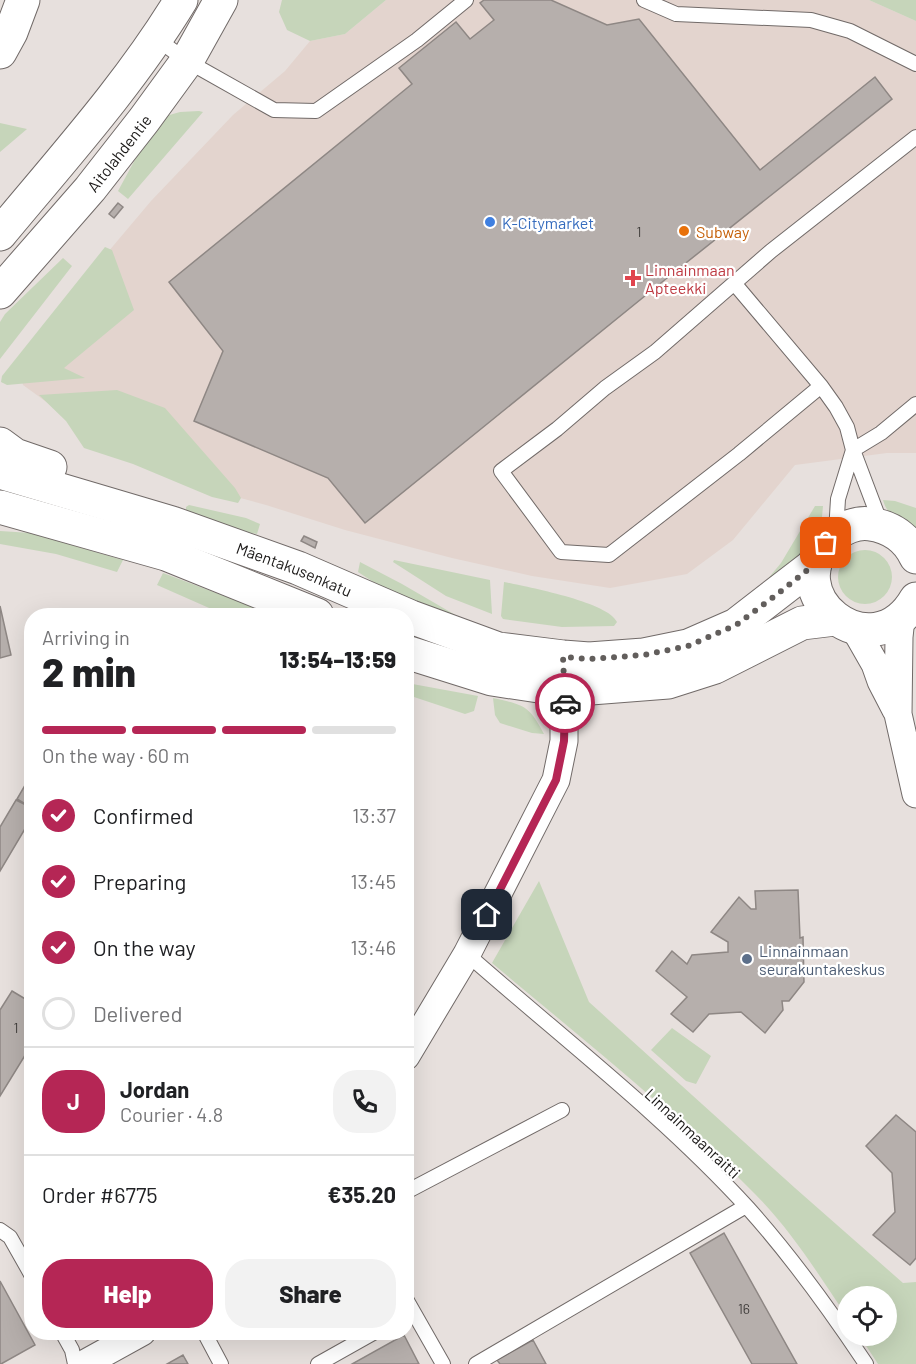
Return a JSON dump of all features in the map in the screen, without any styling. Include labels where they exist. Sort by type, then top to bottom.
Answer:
[{"type":"main road","points":[[0,52],[11,32],[23,0]]},
{"type":"main road","points":[[0,234],[112,98],[157,39],[181,0]]},
{"type":"main road","name":"Aitolahdentie","points":[[0,292],[90,189],[144,120],[187,61],[220,0]]},
{"type":"main road","points":[[0,309],[26,263]]},
{"type":"main road","points":[[0,444],[15,455],[69,474],[137,512]]},
{"type":"main road","name":"Mäentakusenkatu","points":[[0,472],[137,512],[298,568],[390,608]]},
{"type":"main road","name":"Mäentakusenkatu","points":[[0,507],[148,548],[299,608]]},
{"type":"main road","points":[[836,534],[850,526],[866,524],[882,526],[898,534],[914,550]]},
{"type":"main road","points":[[0,525],[33,525],[148,548]]},
{"type":"main road","name":"Mäentakusenkatu","points":[[414,618],[498,649],[589,659],[644,655],[688,646],[736,625],[815,564],[819,553],[836,534]]},
{"type":"main road","points":[[815,564],[814,580],[817,595],[824,609],[845,624]]},
{"type":"main road","points":[[414,655],[492,679],[565,690],[668,682],[714,667],[802,623],[845,624],[871,630],[887,627],[912,604]]},
{"type":"street","points":[[912,604],[898,637],[898,714],[916,794]]},
{"type":"street","points":[[845,624],[875,664],[898,714]]},
{"type":"street","points":[[414,1043],[467,954],[556,780],[564,741],[563,657]]},
{"type":"street","points":[[84,1364],[128,1340]]},
{"type":"lane","points":[[157,39],[187,61],[274,110],[316,111],[417,40],[466,0]]},
{"type":"lane","points":[[644,0],[676,14],[811,20],[850,31],[916,64]]},
{"type":"lane","points":[[821,386],[739,454],[609,555],[561,552],[501,471],[557,429],[605,388],[655,352],[821,210],[916,137]]},
{"type":"lane","points":[[734,284],[821,386],[848,427],[853,450],[882,526]]},
{"type":"lane","points":[[836,534],[838,499],[853,450],[881,433],[916,404]]},
{"type":"lane","name":"Linnainmaanraitti","points":[[467,954],[682,1142],[746,1206],[828,1309],[866,1364]]},
{"type":"lane","points":[[414,1188],[562,1110]]},
{"type":"lane","points":[[476,1364],[746,1206]]},
{"type":"lane","points":[[0,1230],[10,1237],[24,1262]]},
{"type":"lane","points":[[414,1316],[442,1364]]},
{"type":"lane","points":[[66,1340],[72,1350],[75,1364]]},
{"type":"lane","points":[[208,1340],[221,1364]]},
{"type":"lane","points":[[318,1364],[361,1340]]},
{"type":"shaded area","points":[[386,0],[869,0],[916,21],[916,453],[887,453],[795,465],[733,540],[687,574],[610,588],[532,576],[452,558],[345,530],[193,485],[52,406],[23,385],[18,362],[151,201],[233,115],[285,71],[310,41],[345,34]]},
{"type":"green space","points":[[282,0],[386,0],[345,34],[310,41],[287,30],[279,12]]},
{"type":"green space","points":[[869,0],[916,0],[916,21]]},
{"type":"green space","points":[[180,112],[203,112],[128,199],[118,191],[137,156],[166,116]]},
{"type":"green space","points":[[0,123],[27,129],[0,152]]},
{"type":"green space","points":[[105,247],[112,250],[134,310],[64,368],[85,378],[7,385],[1,382],[2,376]]},
{"type":"green space","points":[[63,258],[72,266],[0,359],[0,322],[5,314]]},
{"type":"green space","points":[[117,390],[165,408],[235,488],[241,498],[238,503],[212,497],[133,464],[84,448],[66,421],[39,395]]},
{"type":"green space","points":[[883,500],[895,501],[916,508],[916,533],[900,523],[888,511]]},
{"type":"green space","points":[[189,505],[246,518],[260,524],[257,534],[224,529],[186,512],[186,507]]},
{"type":"green space","points":[[815,506],[823,506],[821,528],[813,546],[750,600],[747,596],[766,581],[781,563]]},
{"type":"green space","points":[[0,531],[31,533],[123,560],[117,572],[56,554],[0,544]]},
{"type":"green space","points":[[865,550],[884,558],[892,577],[884,596],[865,604],[846,596],[838,577],[846,558]]},
{"type":"green space","points":[[394,560],[490,580],[492,614],[446,596],[393,562]]},
{"type":"green space","points":[[360,562],[464,620],[392,594],[358,572]]},
{"type":"green space","points":[[163,573],[254,608],[209,608],[157,585]]},
{"type":"green space","points":[[504,582],[583,602],[611,615],[617,622],[614,626],[562,627],[503,619],[501,616]]},
{"type":"green space","points":[[414,684],[478,696],[474,711],[465,714],[414,697]]},
{"type":"green space","points":[[493,698],[512,702],[524,708],[534,717],[544,734],[532,733],[500,723],[495,715]]},
{"type":"green space","points":[[539,881],[589,1002],[903,1283],[916,1282],[916,1364],[878,1364],[866,1346],[897,1346],[897,1286],[837,1286],[837,1302],[793,1238],[768,1208],[724,1163],[660,1104],[492,963]]},
{"type":"green space","points":[[672,1028],[711,1056],[696,1084],[686,1081],[651,1050]]},
{"type":"building","name":"K-Citymarket","points":[[484,0],[551,0],[607,25],[639,19],[760,170],[875,77],[892,99],[365,523],[328,478],[194,421],[223,351],[169,282],[412,84],[399,68],[456,22],[470,39],[494,20],[480,3]]},
{"type":"building","points":[[118,203],[123,207],[114,218],[109,214]]},
{"type":"building","points":[[304,536],[317,542],[315,548],[301,541]]},
{"type":"building","points":[[0,606],[11,655],[0,658]]},
{"type":"building","points":[[24,787],[24,803],[17,799]]},
{"type":"building","points":[[16,800],[24,804],[24,830],[0,871],[0,827]]},
{"type":"building","name":"Linnainmaan seurakuntakeskus","points":[[798,890],[800,938],[803,937],[804,982],[789,1001],[782,1001],[783,1010],[765,1033],[741,1012],[709,1014],[693,1032],[671,1014],[687,997],[656,971],[672,951],[687,964],[692,955],[728,952],[728,942],[711,932],[739,897],[751,909],[756,909],[755,891]]},
{"type":"building","points":[[12,991],[24,998],[24,1057],[0,1096],[0,1010]]},
{"type":"building","points":[[896,1115],[916,1132],[916,1258],[910,1265],[873,1235],[895,1212],[892,1173],[866,1146]]},
{"type":"building","points":[[724,1233],[797,1364],[752,1364],[690,1253]]},
{"type":"building","points":[[0,1281],[24,1325],[24,1340],[32,1340],[35,1345],[0,1364]]},
{"type":"building","points":[[395,1340],[407,1340],[419,1364],[352,1364]]},
{"type":"building","points":[[533,1340],[546,1364],[500,1364],[497,1360]]},
{"type":"building","points":[[183,1355],[188,1364],[167,1364]]},
{"type":"way so far","points":[[565,703],[563,657],[589,659],[644,655],[688,646],[736,625],[771,599],[815,564],[826,543]]},
{"type":"place","name":"K-Citymarket","points":[[490,222]]},
{"type":"place","name":"Subway","points":[[684,231]]},
{"type":"place","name":"Linnainmaan Apteekki","points":[[633,278]]},
{"type":"place","name":"Linnainmaan seurakuntakeskus","points":[[747,959]]},
{"type":"route","points":[[487,915],[556,780],[564,741],[565,703]]}]
